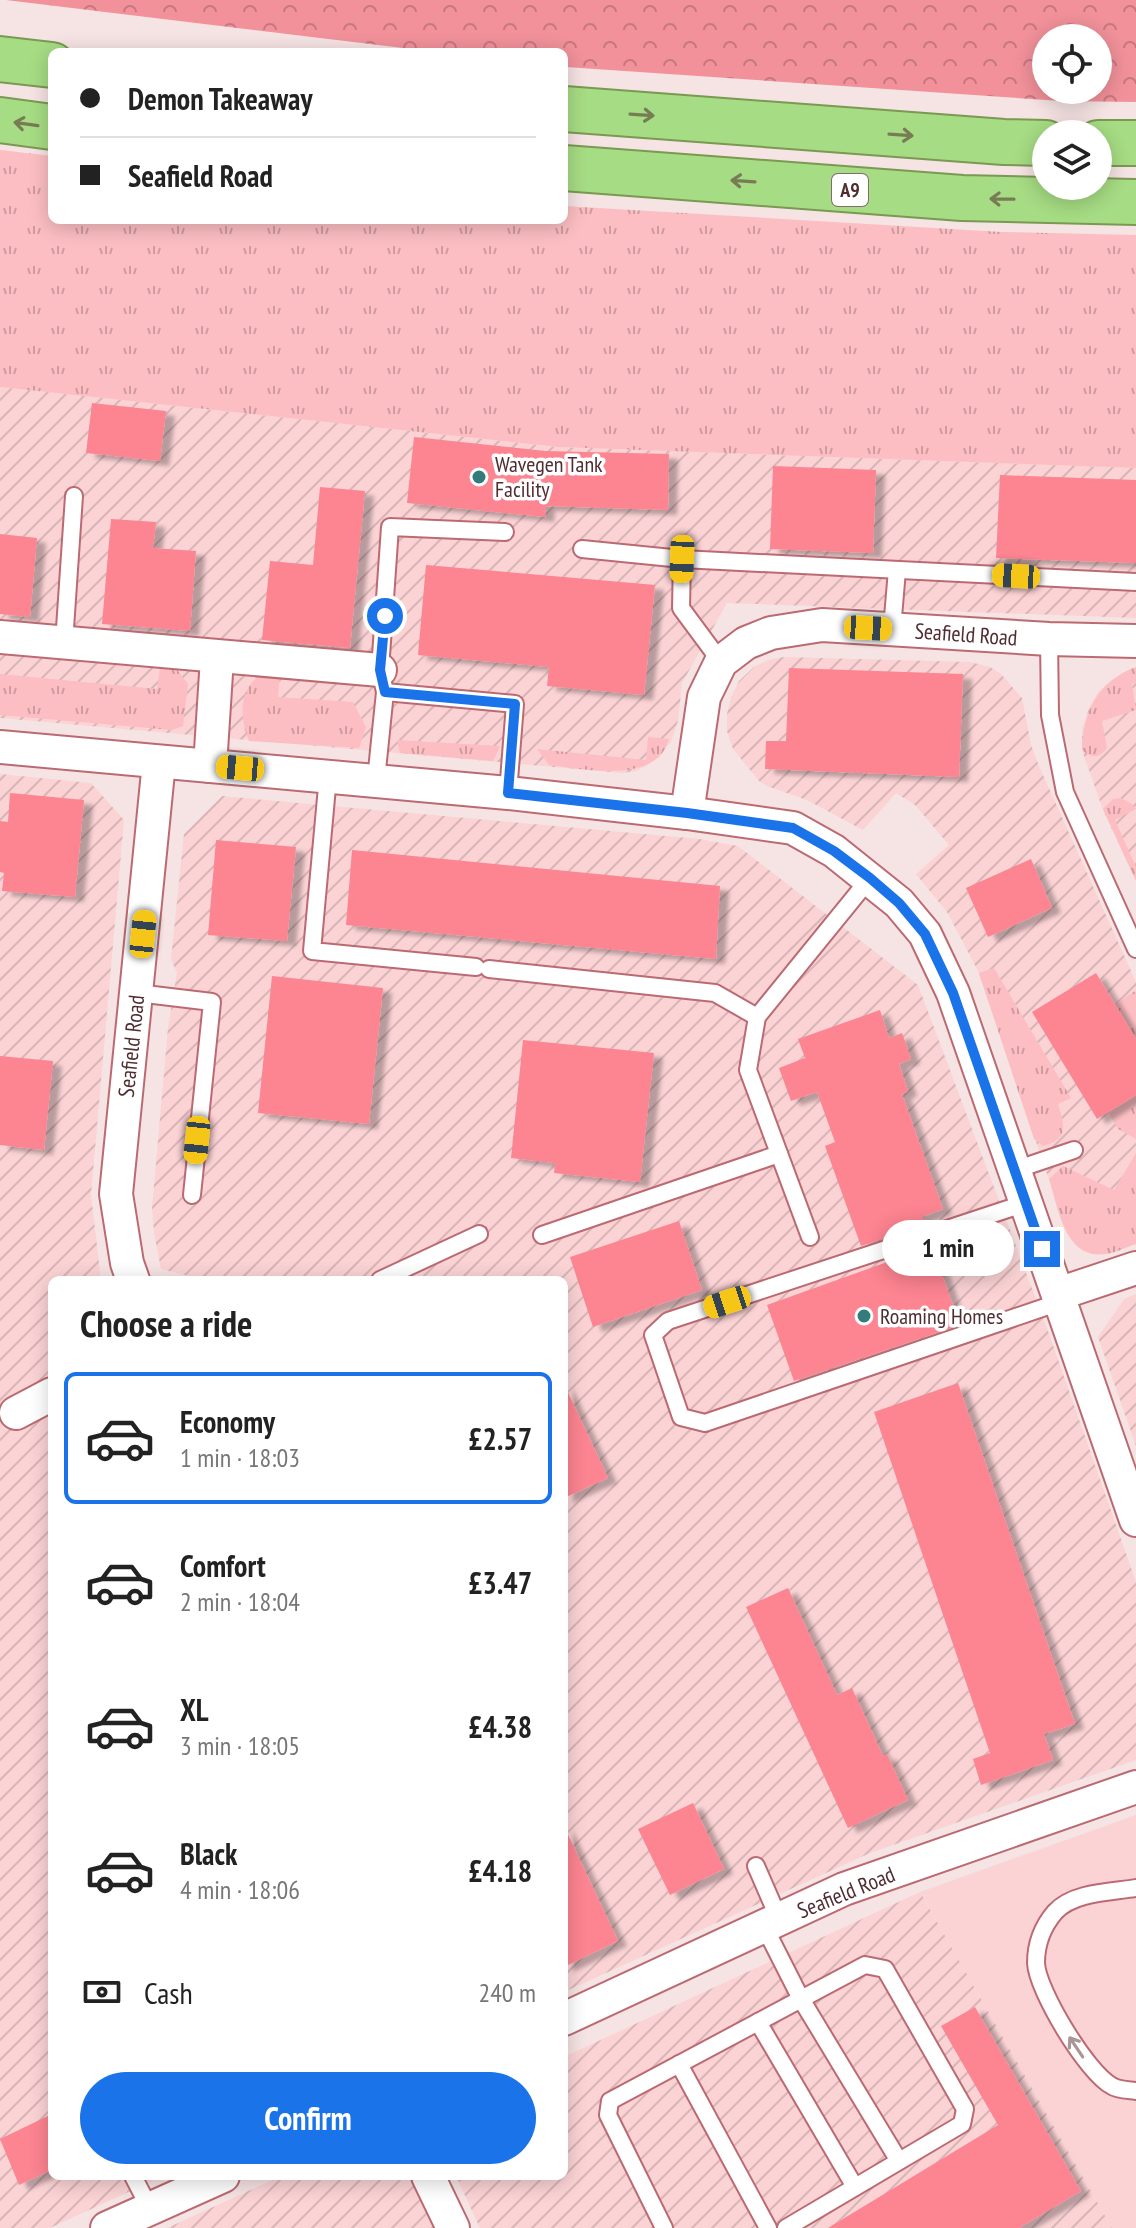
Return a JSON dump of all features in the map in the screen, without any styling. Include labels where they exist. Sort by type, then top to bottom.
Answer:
[{"type":"highway","points":[[0,59],[48,65]]},
{"type":"highway","points":[[568,109],[1032,142]]},
{"type":"highway","points":[[0,120],[48,126]]},
{"type":"highway","points":[[1112,143],[1136,143]]},
{"type":"highway","name":"A9","points":[[568,168],[962,198],[1136,202]]},
{"type":"street","name":"Seafield Road","points":[[721,662],[746,643],[771,633],[822,625],[1049,639],[1136,641]]},
{"type":"street","points":[[0,637],[217,658],[382,681]]},
{"type":"street","points":[[210,766],[217,658]]},
{"type":"street","points":[[687,813],[704,697],[721,662]]},
{"type":"street","points":[[0,747],[376,780],[687,813],[793,828],[834,851],[899,903],[925,934],[953,993],[1136,1520]]},
{"type":"street","name":"Seafield Road","points":[[132,1276],[116,1194],[159,762]]},
{"type":"street","points":[[1059,1298],[1136,1268]]},
{"type":"street","points":[[16,1413],[48,1396]]},
{"type":"street","name":"Seafield Road","points":[[568,2017],[844,1889],[1136,1787]]},
{"type":"street","points":[[107,2228],[214,2180]]},
{"type":"street","points":[[430,2180],[453,2228]]},
{"type":"lane","points":[[64,643],[74,496]]},
{"type":"lane","points":[[376,780],[390,527],[505,532]]},
{"type":"lane","points":[[582,549],[682,559],[1136,582]]},
{"type":"lane","points":[[682,559],[681,608],[721,662]]},
{"type":"lane","points":[[892,629],[897,570]]},
{"type":"lane","points":[[1049,639],[1050,715],[1065,792],[1136,949]]},
{"type":"lane","points":[[382,681],[515,704],[508,793]]},
{"type":"lane","points":[[328,776],[312,951],[715,993],[757,1017]]},
{"type":"lane","points":[[810,1237],[748,1070],[757,1017],[870,878]]},
{"type":"lane","points":[[137,993],[212,1002],[192,1195]]},
{"type":"lane","points":[[1015,1170],[1074,1150]]},
{"type":"lane","points":[[542,1235],[779,1154]]},
{"type":"lane","points":[[1026,1203],[668,1321],[653,1335],[681,1417],[705,1423],[1059,1298]]},
{"type":"lane","points":[[389,1276],[479,1234]]},
{"type":"lane","points":[[756,1866],[772,1923],[801,1999],[899,2161]]},
{"type":"lane","points":[[1136,1888],[1078,1898],[1056,1911],[1038,1939],[1036,1966],[1067,2034],[1086,2062],[1113,2087],[1136,2091]]},
{"type":"lane","points":[[664,2228],[608,2115],[610,2101],[865,1965],[885,1969],[965,2109],[962,2124],[786,2228]]},
{"type":"lane","points":[[758,2022],[855,2187]]},
{"type":"lane","points":[[679,2064],[768,2228]]},
{"type":"lane","points":[[135,2180],[150,2209]]},
{"type":"shaded area","points":[[0,387],[558,447],[1136,468],[1136,618],[727,603],[682,683],[678,721],[671,742],[648,765],[622,773],[0,718]]},
{"type":"shaded area","points":[[784,657],[970,662],[990,667],[1001,674],[1022,698],[1031,745],[1039,766],[1136,982],[1136,1244],[1100,1254],[1081,1248],[1067,1233],[978,971],[947,912],[916,874],[949,845],[915,805],[896,793],[863,830],[807,800],[767,786],[759,781],[733,749],[727,731],[727,714],[739,681],[754,667]]},
{"type":"shaded area","points":[[1136,667],[1136,881],[1103,810],[1082,750],[1082,729],[1099,691]]},
{"type":"shaded area","points":[[0,774],[91,783],[124,820],[91,1195],[101,1276],[48,1276],[48,2180],[154,2180],[50,2228],[0,2228]]},
{"type":"shaded area","points":[[222,796],[699,839],[738,846],[918,985],[1048,1331],[1136,1582],[1136,1760],[870,1853],[568,1990],[568,1276],[188,1276],[161,1269],[152,1208],[168,1028],[177,973],[171,959],[184,834]]},
{"type":"shaded area","points":[[1136,1294],[1136,1446],[1098,1337],[1124,1299]]},
{"type":"shaded area","points":[[1136,1815],[1136,2228],[1112,2228],[920,1892]]},
{"type":"shaded area","points":[[920,1892],[1112,2228],[480,2228],[458,2180],[568,2180],[568,2055]]},
{"type":"shaded area","points":[[272,2180],[413,2180],[436,2228],[167,2228]]},
{"type":"green space","points":[[6,0],[1136,0],[1136,102],[1112,102],[1112,24],[1032,24],[1032,99],[568,67],[568,48],[403,48]]},
{"type":"green space","points":[[0,150],[48,156],[48,224],[568,224],[568,206],[1002,232],[1136,235],[1136,468],[558,447],[0,387]]},
{"type":"green space","points":[[161,661],[175,667],[188,684],[183,726],[172,730],[0,715],[0,674],[157,689]]},
{"type":"green space","points":[[1136,667],[1136,682],[1132,684],[1136,710],[1102,721],[1107,748],[1101,754],[1089,755],[1082,750],[1083,736],[1095,700],[1102,689]]},
{"type":"green space","points":[[268,671],[280,672],[278,697],[353,702],[366,727],[359,748],[249,741],[243,721],[246,692],[258,676]]},
{"type":"green space","points":[[648,737],[669,739],[662,753],[650,763],[618,771],[549,765],[537,749],[646,760]]},
{"type":"green space","points":[[397,740],[500,746],[493,761],[400,753]]},
{"type":"green space","points":[[1121,798],[1136,809],[1115,820],[1136,867],[1136,881],[1103,809],[1113,799]]},
{"type":"green space","points":[[994,968],[1071,1098],[1058,1104],[1063,1124],[1061,1135],[1043,1146],[1034,1139],[979,973]]},
{"type":"green space","points":[[1136,993],[1136,1039],[1115,1004]]},
{"type":"green space","points":[[1136,1095],[1136,1139],[1118,1129],[1108,1112]]},
{"type":"green space","points":[[1136,1153],[1136,1244],[1105,1254],[1091,1254],[1081,1249],[1065,1229],[1049,1179],[1063,1166],[1114,1190]]},
{"type":"building","points":[[92,403],[166,411],[160,461],[86,453]]},
{"type":"building","points":[[414,437],[545,451],[669,454],[668,510],[546,506],[545,517],[407,503]]},
{"type":"building","points":[[773,466],[876,470],[873,553],[770,549]]},
{"type":"building","points":[[1000,475],[1136,480],[1136,563],[996,558]]},
{"type":"building","points":[[320,487],[365,491],[350,648],[262,640],[270,561],[313,565]]},
{"type":"building","points":[[111,519],[156,522],[153,548],[196,551],[190,631],[102,624]]},
{"type":"building","points":[[0,534],[37,538],[30,617],[0,614]]},
{"type":"building","points":[[426,565],[655,585],[644,695],[547,686],[549,667],[418,655]]},
{"type":"building","points":[[789,668],[963,674],[959,777],[765,769],[766,741],[786,741]]},
{"type":"building","points":[[10,793],[84,800],[75,897],[2,891],[4,873],[0,872],[0,821],[8,822]]},
{"type":"building","points":[[216,840],[296,847],[287,941],[208,935]]},
{"type":"building","points":[[352,850],[720,886],[716,959],[346,925]]},
{"type":"building","points":[[1031,859],[1052,908],[988,937],[966,888]]},
{"type":"building","points":[[1096,973],[1136,1039],[1136,1095],[1097,1119],[1032,1012]]},
{"type":"building","points":[[272,976],[383,988],[369,1124],[258,1113]]},
{"type":"building","points":[[880,1010],[889,1038],[902,1033],[911,1059],[899,1064],[908,1091],[902,1094],[943,1209],[922,1217],[924,1225],[861,1246],[825,1146],[835,1142],[817,1092],[791,1101],[779,1068],[805,1058],[798,1039]]},
{"type":"building","points":[[523,1040],[654,1053],[640,1182],[554,1173],[555,1163],[511,1158]]},
{"type":"building","points":[[0,1056],[53,1061],[44,1150],[0,1145]]},
{"type":"building","points":[[679,1221],[702,1290],[593,1327],[570,1257]]},
{"type":"building","name":"Roaming Homes","points":[[932,1246],[960,1325],[794,1381],[767,1305]]},
{"type":"building","points":[[958,1383],[1075,1724],[1044,1734],[1053,1760],[981,1785],[973,1759],[990,1753],[874,1412]]},
{"type":"building","points":[[568,1393],[608,1478],[568,1496]]},
{"type":"building","points":[[788,1588],[837,1695],[852,1688],[883,1756],[887,1754],[908,1800],[848,1828],[746,1607]]},
{"type":"building","points":[[693,1803],[724,1869],[670,1895],[638,1829]]},
{"type":"building","points":[[568,1835],[618,1941],[568,1965]]},
{"type":"building","points":[[975,2007],[1081,2191],[1019,2228],[828,2228],[998,2125],[941,2026]]},
{"type":"building","points":[[48,2116],[48,2172],[19,2185],[0,2139]]},
{"type":"place","name":"Wavegen Tank Facility","points":[[479,477]]},
{"type":"place","name":"Roaming Homes","points":[[864,1316]]},
{"type":"route","points":[[385,616],[380,670],[385,692],[515,704],[508,793],[793,828],[834,851],[899,903],[925,934],[953,993],[1042,1249]]}]
